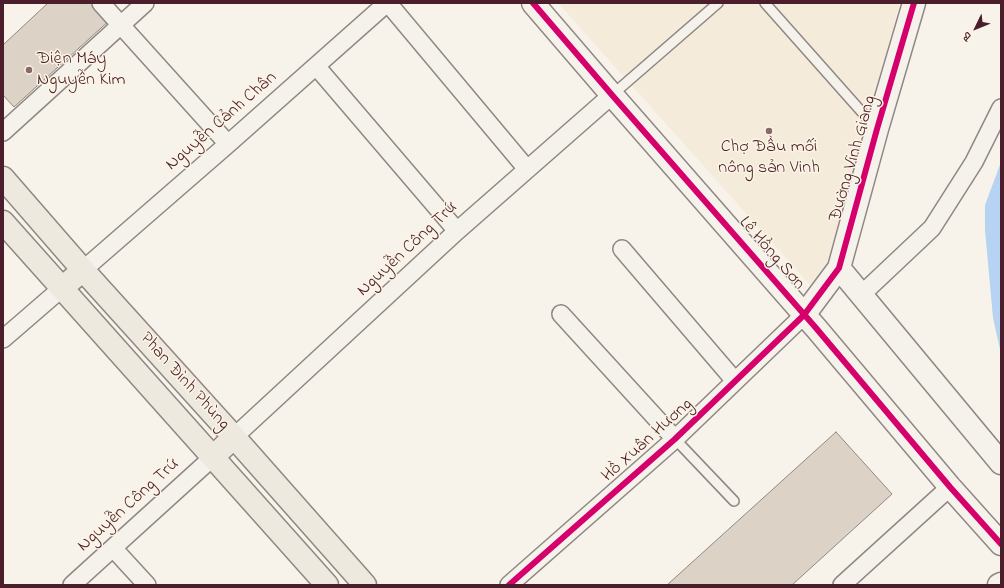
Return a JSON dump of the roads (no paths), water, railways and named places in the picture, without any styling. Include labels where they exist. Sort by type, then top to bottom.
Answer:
[{"type":"main road","name":"Phan Đình Phùng","points":[[3,178],[83,270],[365,585]]},
{"type":"main road","name":"Phan Đình Phùng","points":[[3,222],[326,585]]},
{"type":"main road","points":[[62,288],[83,270]]},
{"type":"main road","points":[[213,457],[234,437]]},
{"type":"street","points":[[101,3],[228,144]]},
{"type":"street","points":[[3,132],[145,3]]},
{"type":"street","points":[[387,3],[527,170]]},
{"type":"street","name":"Nguyễn Cảnh Chân","points":[[83,270],[387,3]]},
{"type":"street","name":"Lê Hồng Sơn","points":[[533,3],[804,315],[950,487],[1001,544]]},
{"type":"street","name":"Đường Vĩnh Giang","points":[[804,315],[839,268],[877,129],[914,3]]},
{"type":"street","points":[[316,66],[457,231]]},
{"type":"street","name":"Nguyễn Công Trứ","points":[[234,437],[457,231],[612,95]]},
{"type":"street","points":[[861,295],[932,228],[974,162],[1001,108]]},
{"type":"street","points":[[622,249],[735,381]]},
{"type":"street","points":[[839,268],[1001,462]]},
{"type":"street","points":[[3,339],[62,288]]},
{"type":"street","points":[[561,314],[674,439]]},
{"type":"street","name":"Hồ Xuân Hương","points":[[509,585],[674,439],[804,315]]},
{"type":"street","name":"Nguyễn Công Trứ","points":[[72,585],[213,457]]},
{"type":"street","points":[[842,585],[950,487]]},
{"type":"street","points":[[113,548],[146,585]]},
{"type":"lane","points":[[612,95],[718,3]]},
{"type":"lane","points":[[765,3],[877,129]]},
{"type":"lane","points":[[674,439],[734,501]]},
{"type":"water","points":[[1001,162],[1001,354],[993,318],[985,230],[985,205]]},
{"type":"place","name":"Điện Máy Nguyễn Kim","points":[[29,70]]},
{"type":"place","name":"Chợ Đầu mối nông sản Vinh","points":[[769,131]]}]
